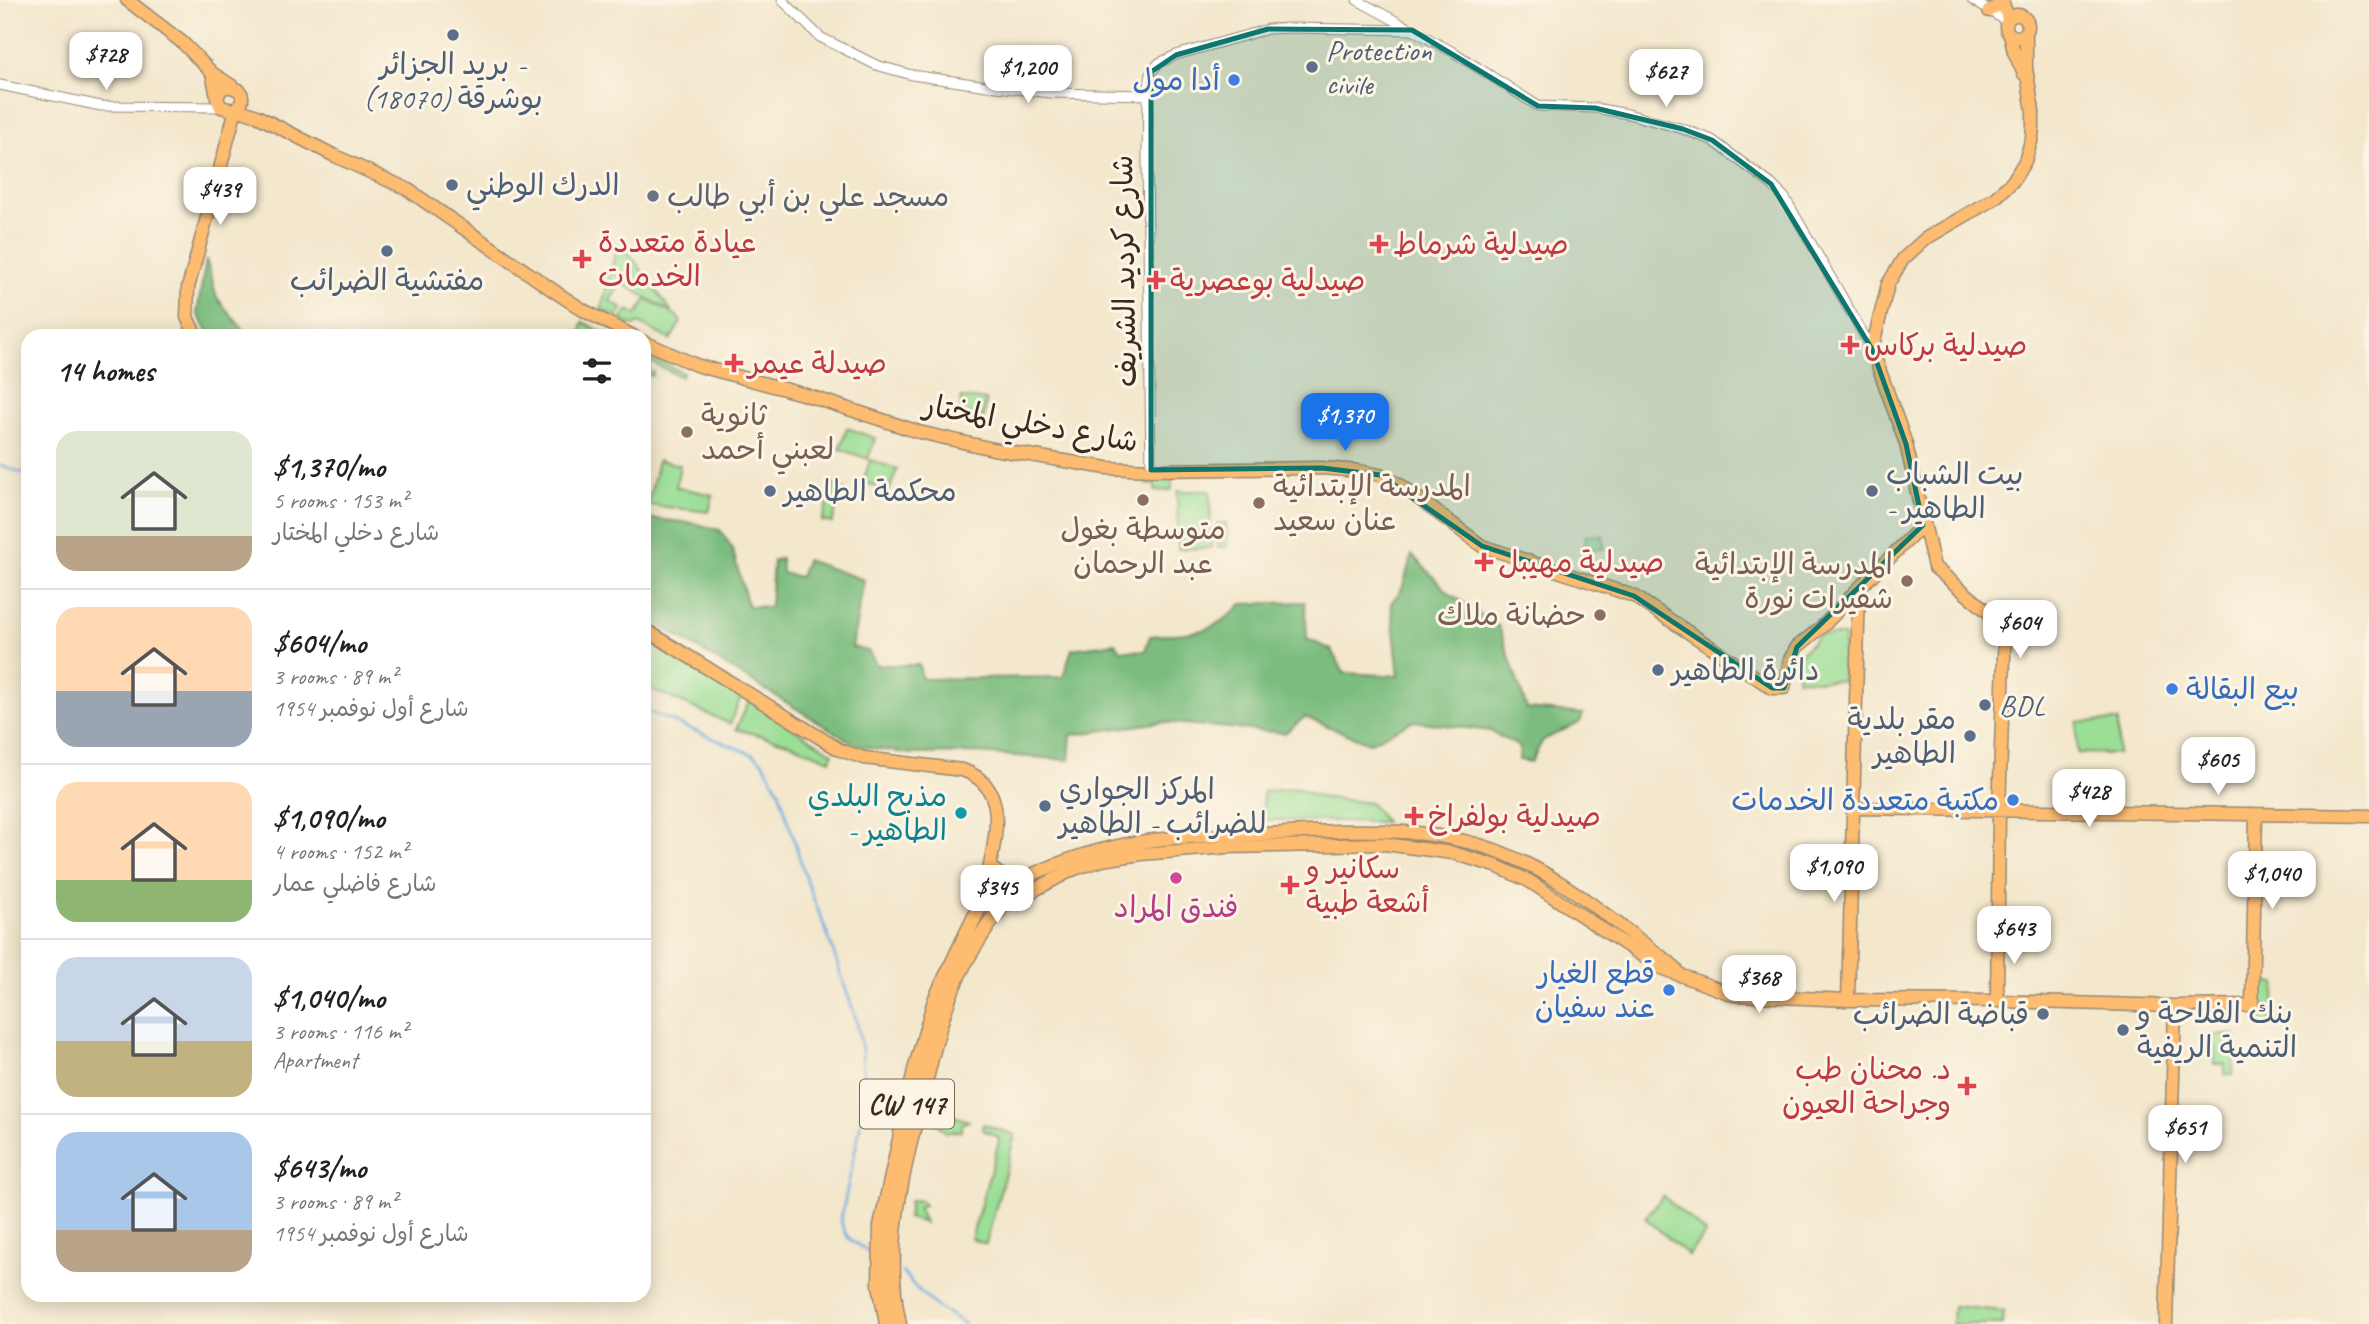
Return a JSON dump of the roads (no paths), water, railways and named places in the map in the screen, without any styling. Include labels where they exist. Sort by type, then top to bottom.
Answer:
[{"type":"highway","name":"CW 147","points":[[887,1324],[880,1284],[881,1226],[915,1070],[935,1000],[985,894]]},
{"type":"highway","name":"CW 147","points":[[899,1324],[892,1271],[894,1235],[914,1128],[949,996],[960,972],[1003,906]]},
{"type":"main road","points":[[127,0],[183,43],[212,73],[237,89],[257,116]]},
{"type":"main road","points":[[1989,10],[2005,1],[2017,61],[2026,77]]},
{"type":"main road","points":[[1997,1001],[2005,626],[1934,566],[1906,444],[1872,349],[1888,284],[1903,259],[1925,239],[1995,198],[2020,171],[2034,126],[2026,77],[2027,21],[2011,22]]},
{"type":"main road","points":[[2011,22],[2020,36],[2026,32]]},
{"type":"main road","points":[[212,73],[216,104],[230,123]]},
{"type":"main road","points":[[216,104],[223,87],[237,89]]},
{"type":"main road","points":[[193,329],[187,317],[188,288],[230,123],[242,101],[237,89]]},
{"type":"main road","points":[[216,104],[229,111],[237,109],[257,116],[407,189],[557,293],[620,329]]},
{"type":"main road","name":"شارع دخلي المختار","points":[[651,345],[696,365],[806,395],[919,432],[993,449],[1107,468],[1322,468],[1380,475],[1398,484],[1482,546],[1634,596],[1772,688],[1784,688],[1790,659],[1797,646],[1823,626],[1858,588]]},
{"type":"main road","points":[[1848,1000],[1858,588],[1923,525]]},
{"type":"main road","points":[[651,633],[841,750],[864,758],[962,770],[986,783],[995,802],[996,814],[985,894],[988,905],[993,908],[1003,906],[1074,869],[1102,860],[1142,854],[1193,849],[1324,844],[1410,846],[1475,859],[1530,881],[1647,961],[1670,973],[1743,997],[2175,1006],[2252,1005],[2256,815]]},
{"type":"main road","points":[[1854,808],[2369,816]]},
{"type":"main road","points":[[985,894],[990,886],[1006,884],[1107,848],[1181,837],[1367,830],[1444,836],[1479,844],[1512,857],[1551,878],[1670,962],[1682,975]]},
{"type":"main road","points":[[991,856],[994,870],[1006,884]]},
{"type":"main road","points":[[994,870],[1002,876],[1009,895],[1003,906]]},
{"type":"main road","points":[[2166,1324],[2175,1006]]},
{"type":"street","points":[[782,0],[820,37],[876,65],[912,75],[1051,93],[1148,95]]},
{"type":"street","points":[[1357,0],[1455,53],[1538,106],[1595,108],[1628,114],[1683,129],[1712,141],[1734,155],[1771,184],[1784,198],[1872,349]]},
{"type":"street","points":[[1972,0],[2011,22]]},
{"type":"street","name":"شارع كرديد الشريف","points":[[1151,470],[1148,95],[1151,72],[1159,63],[1175,55],[1268,29],[1289,27],[1412,30]]},
{"type":"street","points":[[0,85],[101,106],[216,104]]},
{"type":"waterway","points":[[0,465],[21,472]]},
{"type":"waterway","points":[[651,713],[754,755],[763,762],[779,791],[807,882],[857,1022],[864,1083],[860,1127],[841,1219],[848,1237],[874,1255]]},
{"type":"waterway","points":[[902,1272],[937,1307],[965,1324]]},
{"type":"place","name":"بريد الجزائر - بوشرقة (18070)","points":[[453,35]]},
{"type":"place","name":"Protection civile","points":[[1312,67]]},
{"type":"place","name":"أدا مول","points":[[1234,80]]},
{"type":"place","name":"الدرك الوطني","points":[[452,185]]},
{"type":"place","name":"مسجد علي بن أبي طالب","points":[[653,196]]},
{"type":"place","name":"صيدلية شرماط","points":[[1379,244]]},
{"type":"place","name":"مفتشية الضرائب","points":[[387,251]]},
{"type":"place","name":"عيادة متعددة الخدمات","points":[[582,259]]},
{"type":"place","name":"صيدلية بوعصرية","points":[[1156,280]]},
{"type":"place","name":"صيدلية بركاس","points":[[1850,345]]},
{"type":"place","name":"صيدلة عيمر","points":[[734,363]]},
{"type":"place","name":"ثانوية لعبني أحمد","points":[[687,432]]},
{"type":"place","name":"محكمة الطاهير","points":[[770,491]]},
{"type":"place","name":"بيت الشباب - الطاهير","points":[[1872,491]]},
{"type":"place","name":"متوسطة بغول عبد الرحمان","points":[[1143,500]]},
{"type":"place","name":"المدرسة الإبتدائية عنان سعيد","points":[[1259,503]]},
{"type":"place","name":"صيدلية مهيبل","points":[[1484,562]]},
{"type":"place","name":"المدرسة الإبتدائية شفيرات نورة","points":[[1907,581]]},
{"type":"place","name":"حضانة ملاك","points":[[1600,615]]},
{"type":"place","name":"دائرة الطاهير","points":[[1658,670]]},
{"type":"place","name":"بيع البقالة","points":[[2172,689]]},
{"type":"place","name":"BDL","points":[[1985,705]]},
{"type":"place","name":"مقر بلدية الطاهير","points":[[1970,736]]},
{"type":"place","name":"مكتبة متعددة الخدمات","points":[[2013,800]]},
{"type":"place","name":"المركز الجواري للضرائب - الطاهير","points":[[1045,806]]},
{"type":"place","name":"مذبح البلدي - الطاهير","points":[[961,813]]},
{"type":"place","name":"صيدلية بولفراخ","points":[[1414,816]]},
{"type":"place","name":"فندق المراد","points":[[1176,878]]},
{"type":"place","name":"سكانير و أشعة طبية","points":[[1290,885]]},
{"type":"place","name":"قطع الغيار عند سفيان","points":[[1669,990]]},
{"type":"place","name":"قباضة الضرائب","points":[[2043,1014]]},
{"type":"place","name":"بنك الفلاحة و التنمية الريفية","points":[[2123,1030]]},
{"type":"place","name":"د. محنان طب وجراحة العيون","points":[[1967,1086]]}]
